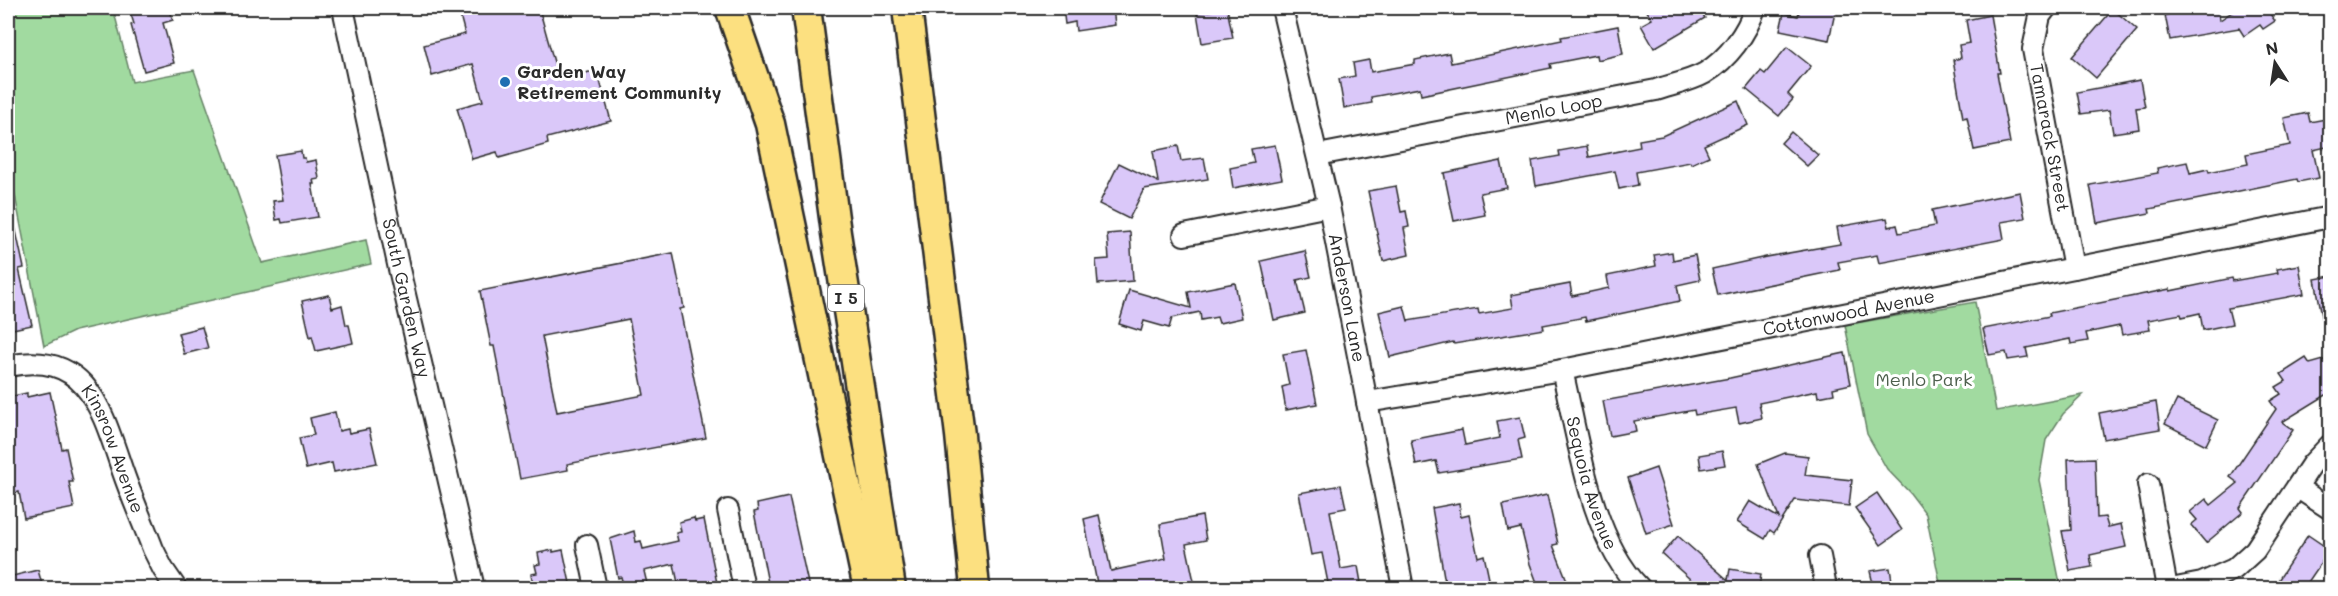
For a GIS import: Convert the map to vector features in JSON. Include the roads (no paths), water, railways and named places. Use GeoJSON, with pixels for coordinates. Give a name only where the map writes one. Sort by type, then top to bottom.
{"type":"FeatureCollection","features":[{"type":"Feature","properties":{"kind":"highway"},"geometry":{"type":"LineString","coordinates":[[730,8],[770,124],[868,588]]}},
{"type":"Feature","properties":{"kind":"highway","name":"I 5"},"geometry":{"type":"LineString","coordinates":[[806,8],[836,233],[891,588]]}},
{"type":"Feature","properties":{"kind":"highway"},"geometry":{"type":"LineString","coordinates":[[907,8],[960,435],[975,588]]}},
{"type":"Feature","properties":{"kind":"street","name":"South Garden Way"},"geometry":{"type":"LineString","coordinates":[[343,8],[399,269],[474,588]]}},
{"type":"Feature","properties":{"kind":"street","name":"Anderson Lane"},"geometry":{"type":"LineString","coordinates":[[1282,8],[1329,206],[1403,588]]}},
{"type":"Feature","properties":{"kind":"street","name":"Menlo Loop"},"geometry":{"type":"LineString","coordinates":[[1318,155],[1656,90],[1704,73],[1731,51],[1750,23],[1755,8]]}},
{"type":"Feature","properties":{"kind":"street","name":"Tamarack Street"},"geometry":{"type":"LineString","coordinates":[[2046,8],[2040,16],[2033,49],[2074,268]]}},
{"type":"Feature","properties":{"kind":"street"},"geometry":{"type":"LineString","coordinates":[[1184,235],[1329,206]]}},
{"type":"Feature","properties":{"kind":"street","name":"Cottonwood Avenue"},"geometry":{"type":"LineString","coordinates":[[1367,402],[1562,369],[2331,217]]}},
{"type":"Feature","properties":{"kind":"street","name":"Kinsrow Avenue"},"geometry":{"type":"LineString","coordinates":[[8,366],[28,361],[50,363],[78,379],[90,393],[105,418],[153,549],[176,588]]}},
{"type":"Feature","properties":{"kind":"street","name":"Sequoia Avenue"},"geometry":{"type":"LineString","coordinates":[[1562,369],[1593,501],[1608,542],[1631,579],[1640,588]]}},
{"type":"Feature","properties":{"kind":"street"},"geometry":{"type":"LineString","coordinates":[[2176,588],[2202,583],[2234,569],[2255,550],[2313,464],[2331,445]]}},
{"type":"Feature","properties":{"kind":"street"},"geometry":{"type":"LineString","coordinates":[[2148,484],[2167,588]]}},
{"type":"Feature","properties":{"kind":"street"},"geometry":{"type":"LineString","coordinates":[[2298,488],[2331,509]]}},
{"type":"Feature","properties":{"kind":"street"},"geometry":{"type":"LineString","coordinates":[[728,510],[744,588]]}},
{"type":"Feature","properties":{"kind":"street"},"geometry":{"type":"LineString","coordinates":[[587,545],[596,588]]}},
{"type":"Feature","properties":{"kind":"street"},"geometry":{"type":"LineString","coordinates":[[1820,556],[1826,588]]}},
{"type":"Feature","properties":{"kind":"place","name":"Garden Way Retirement Community"},"geometry":{"type":"Point","coordinates":[505,82]}},
{"type":"Feature","properties":{"kind":"park label","name":"Menlo Park"},"geometry":{"type":"Point","coordinates":[1924,380]}}]}
